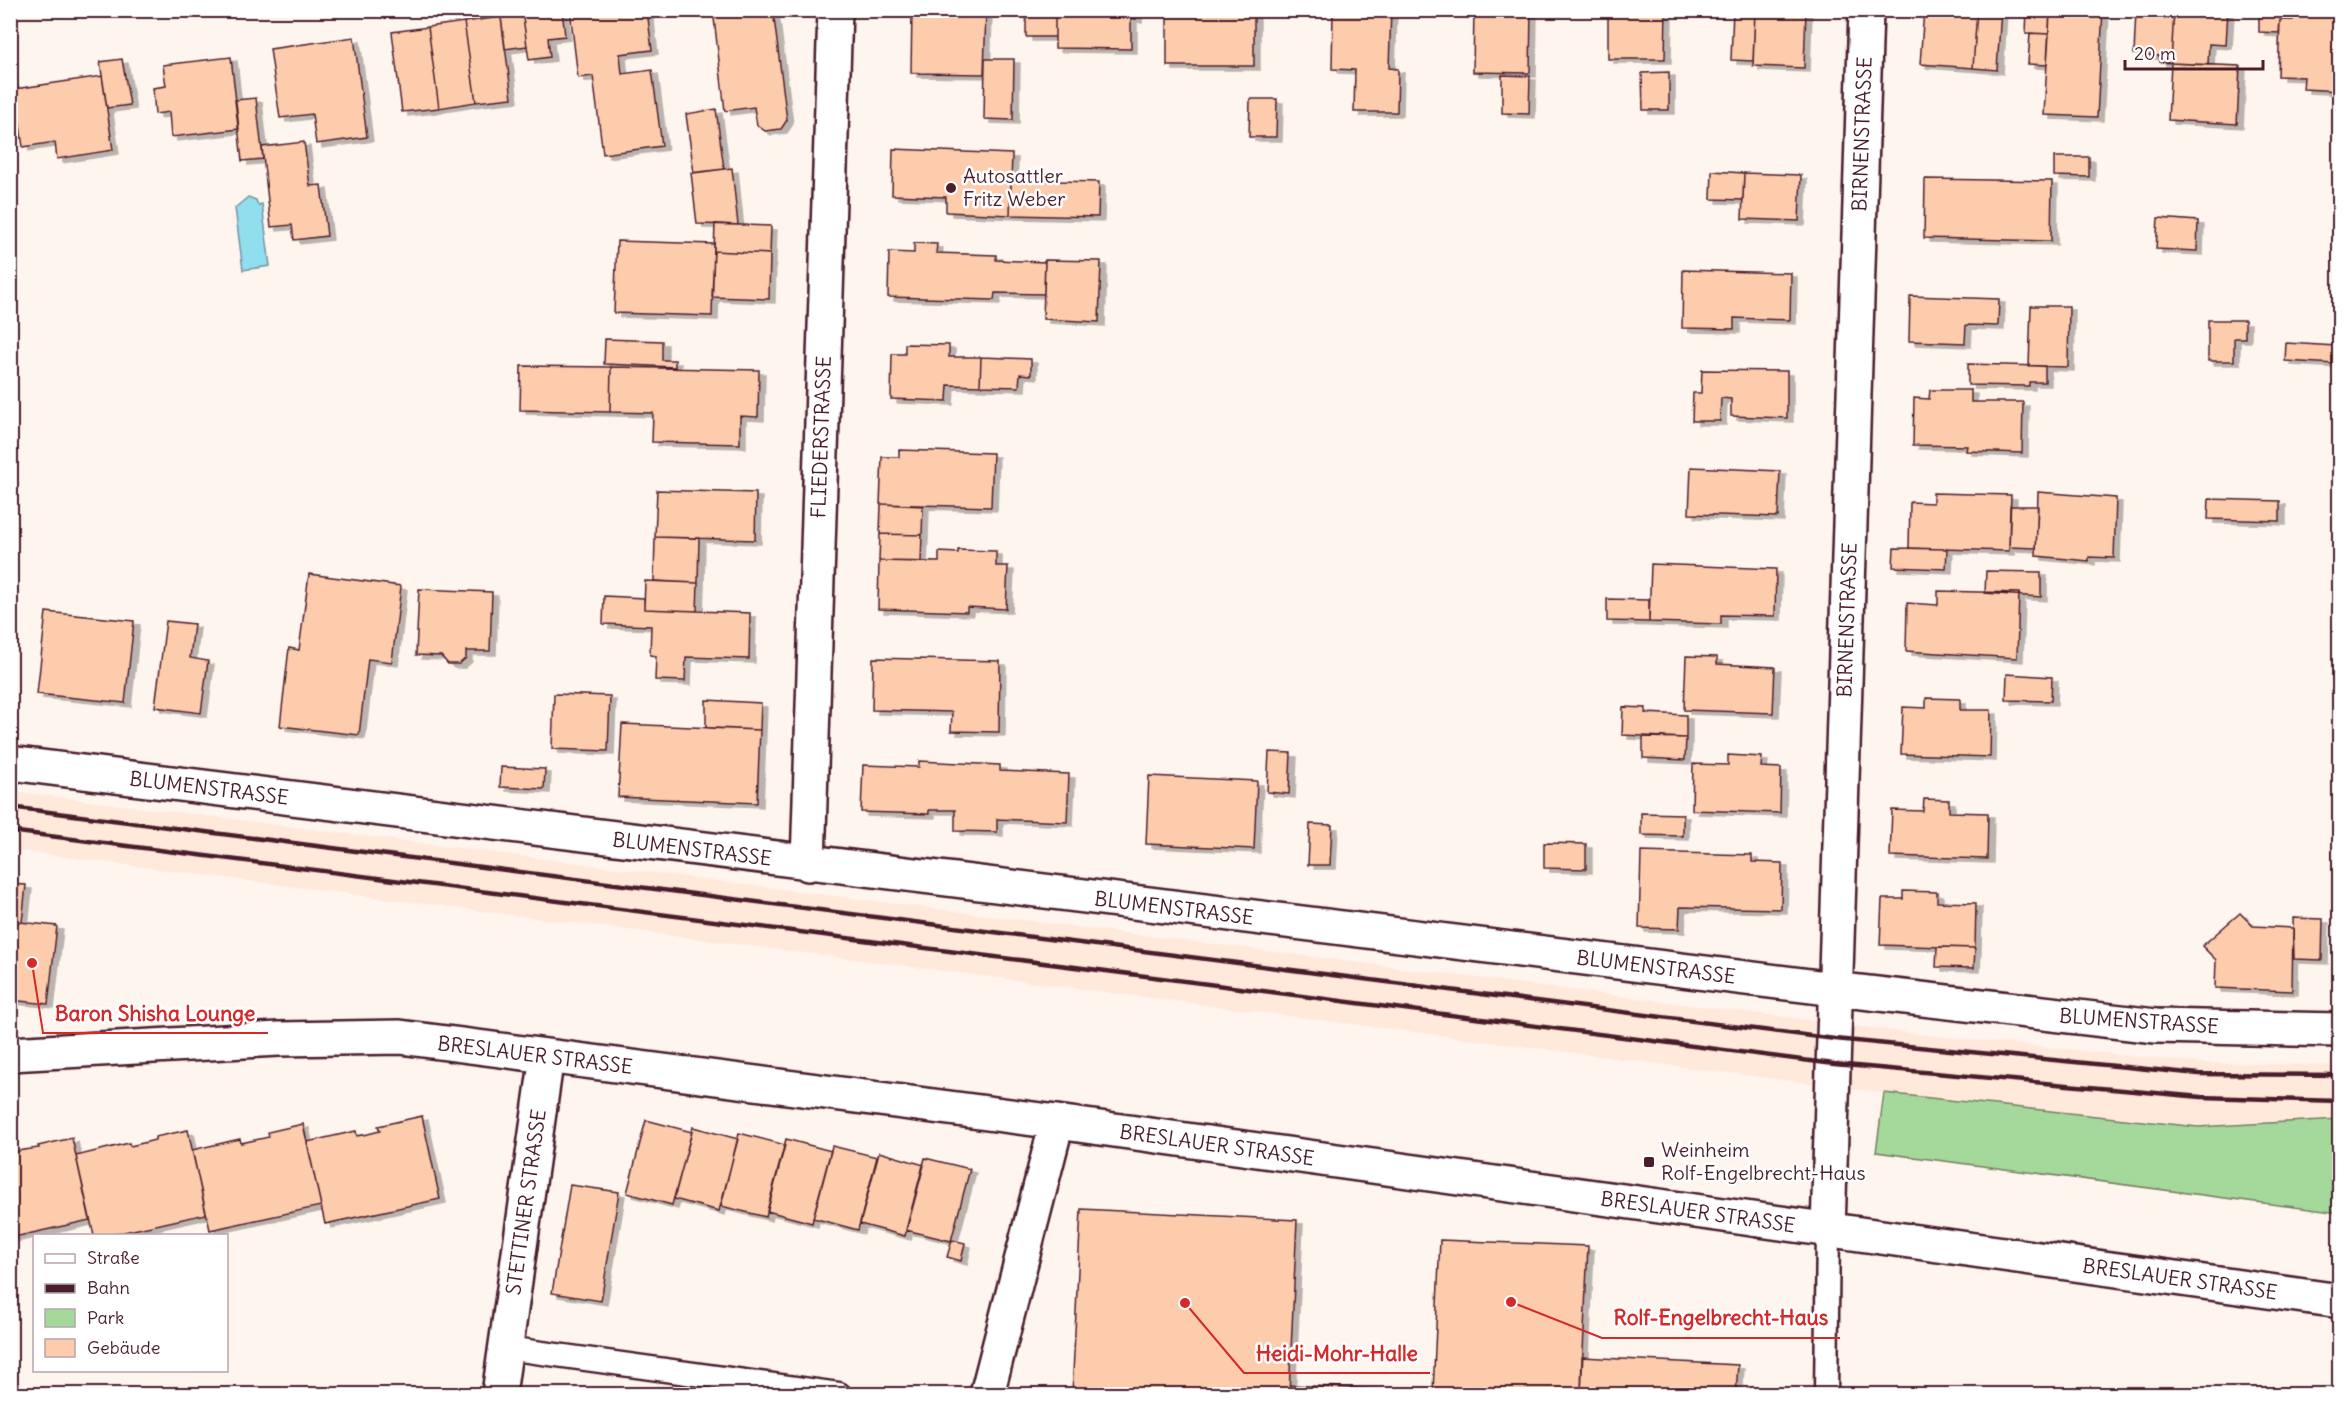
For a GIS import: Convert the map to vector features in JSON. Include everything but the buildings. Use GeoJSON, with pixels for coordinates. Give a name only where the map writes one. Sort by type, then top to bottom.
{"type":"FeatureCollection","features":[{"type":"Feature","properties":{"kind":"street","name":"FLIEDERSTRASSE"},"geometry":{"type":"LineString","coordinates":[[808,864],[835,10]]}},
{"type":"Feature","properties":{"kind":"street","name":"BIRNENSTRASSE"},"geometry":{"type":"LineString","coordinates":[[1828,1230],[1866,10]]}},
{"type":"Feature","properties":{"kind":"street","name":"BLUMENSTRASSE"},"geometry":{"type":"LineString","coordinates":[[10,763],[808,864],[2156,1026],[2340,1030]]}},
{"type":"Feature","properties":{"kind":"street","name":"BRESLAUER STRASSE"},"geometry":{"type":"LineString","coordinates":[[10,1054],[268,1039],[400,1037],[1057,1122],[2340,1301]]}},
{"type":"Feature","properties":{"kind":"street","name":"STETTINER STRASSE"},"geometry":{"type":"LineString","coordinates":[[499,1395],[547,1056]]}},
{"type":"Feature","properties":{"kind":"street"},"geometry":{"type":"LineString","coordinates":[[987,1395],[1057,1122]]}},
{"type":"Feature","properties":{"kind":"lane"},"geometry":{"type":"LineString","coordinates":[[1826,1395],[1828,1230]]}},
{"type":"Feature","properties":{"kind":"lane"},"geometry":{"type":"LineString","coordinates":[[506,1348],[839,1395]]}},
{"type":"Feature","properties":{"kind":"shaded area"},"geometry":{"type":"Polygon","coordinates":[[[11,791],[1926,1035],[2200,1063],[2339,1065],[2339,1120],[2198,1127],[1884,1093],[11,850],[11,791]]]}},
{"type":"Feature","properties":{"kind":"green space"},"geometry":{"type":"Polygon","coordinates":[[[1884,1093],[2198,1127],[2339,1119],[2339,1213],[1876,1152],[1884,1093]]]}},
{"type":"Feature","properties":{"kind":"water"},"geometry":{"type":"Polygon","coordinates":[[[248,197],[256,200],[258,205],[262,204],[270,266],[243,270],[235,208],[248,197]]]}},
{"type":"Feature","properties":{"kind":"railway"},"geometry":{"type":"LineString","coordinates":[[10,807],[1835,1039],[2199,1074],[2340,1075]]}},
{"type":"Feature","properties":{"kind":"railway"},"geometry":{"type":"LineString","coordinates":[[10,831],[1834,1064],[2201,1097],[2340,1101]]}},
{"type":"Feature","properties":{"kind":"place","name":"Autosattler Fritz Weber"},"geometry":{"type":"Point","coordinates":[951,188]}},
{"type":"Feature","properties":{"kind":"place","name":"Baron Shisha Lounge"},"geometry":{"type":"Point","coordinates":[32,963]}},
{"type":"Feature","properties":{"kind":"place","name":"Weinheim Rolf-Engelbrecht-Haus"},"geometry":{"type":"Point","coordinates":[1649,1162]}},
{"type":"Feature","properties":{"kind":"place","name":"Rolf-Engelbrecht-Haus"},"geometry":{"type":"Point","coordinates":[1511,1302]}},
{"type":"Feature","properties":{"kind":"place","name":"Heidi-Mohr-Halle"},"geometry":{"type":"Point","coordinates":[1185,1303]}}]}
